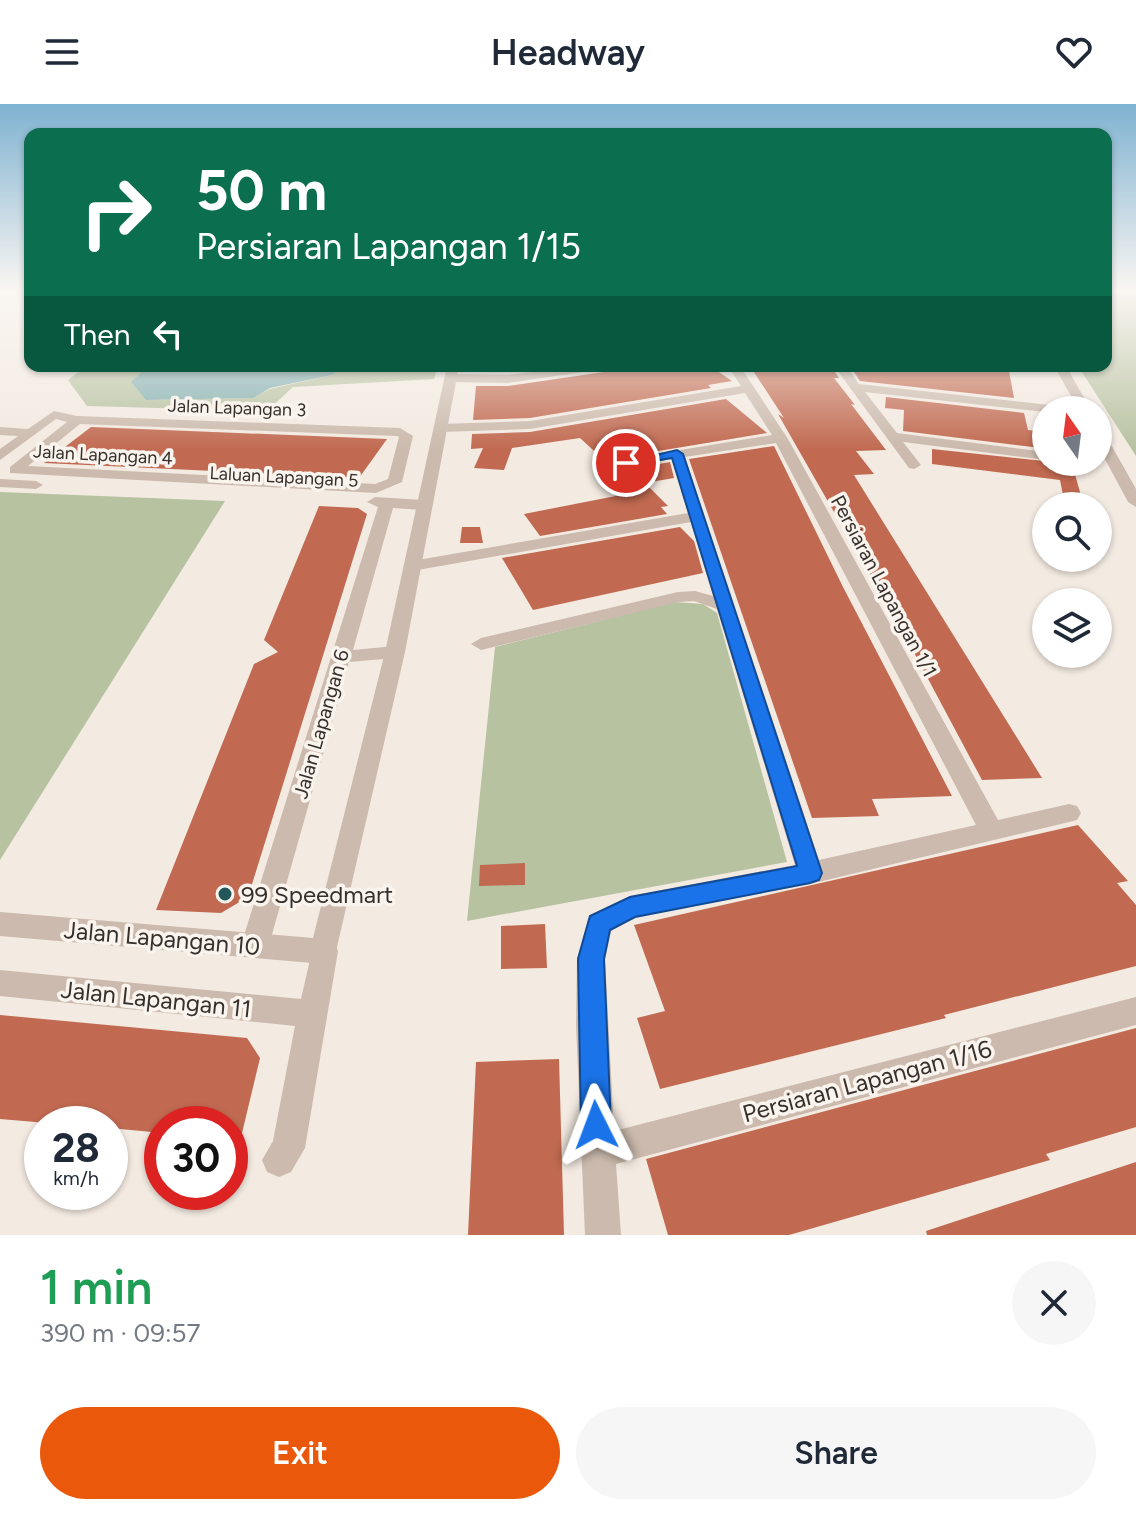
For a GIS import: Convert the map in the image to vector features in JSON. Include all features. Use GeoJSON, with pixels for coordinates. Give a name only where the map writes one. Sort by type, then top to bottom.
{"type":"FeatureCollection","features":[{"type":"Feature","properties":{"kind":"street"},"geometry":{"type":"LineString","coordinates":[[279,1160],[288,1148],[324,951],[395,652],[452,372],[508,379],[560,372]]}},
{"type":"Feature","properties":{"kind":"street","name":"Persiaran Lapangan 1/1"},"geometry":{"type":"LineString","coordinates":[[738,372],[781,439],[991,830]]}},
{"type":"Feature","properties":{"kind":"street"},"geometry":{"type":"LineString","coordinates":[[845,372],[914,465]]}},
{"type":"Feature","properties":{"kind":"street"},"geometry":{"type":"LineString","coordinates":[[1063,372],[1077,396]]}},
{"type":"Feature","properties":{"kind":"street"},"geometry":{"type":"LineString","coordinates":[[856,387],[1032,407]]}},
{"type":"Feature","properties":{"kind":"street"},"geometry":{"type":"LineString","coordinates":[[440,428],[530,425],[748,389]]}},
{"type":"Feature","properties":{"kind":"street"},"geometry":{"type":"LineString","coordinates":[[0,456],[54,415],[72,419]]}},
{"type":"Feature","properties":{"kind":"street","name":"Jalan Lapangan 3"},"geometry":{"type":"LineString","coordinates":[[72,419],[405,434],[395,482],[381,496]]}},
{"type":"Feature","properties":{"kind":"street","name":"Jalan Lapangan 4"},"geometry":{"type":"LineString","coordinates":[[72,419],[14,468],[20,471],[381,496]]}},
{"type":"Feature","properties":{"kind":"street"},"geometry":{"type":"LineString","coordinates":[[0,431],[32,433]]}},
{"type":"Feature","properties":{"kind":"street"},"geometry":{"type":"LineString","coordinates":[[892,436],[1032,454]]}},
{"type":"Feature","properties":{"kind":"street"},"geometry":{"type":"LineString","coordinates":[[601,467],[757,440],[781,439]]}},
{"type":"Feature","properties":{"kind":"street"},"geometry":{"type":"LineString","coordinates":[[677,454],[810,873]]}},
{"type":"Feature","properties":{"kind":"street"},"geometry":{"type":"LineString","coordinates":[[1112,459],[1136,502]]}},
{"type":"Feature","properties":{"kind":"street","name":"Laluan Lapangan 5"},"geometry":{"type":"LineString","coordinates":[[0,483],[381,496],[423,505]]}},
{"type":"Feature","properties":{"kind":"street","name":"Jalan Lapangan 6"},"geometry":{"type":"LineString","coordinates":[[255,945],[341,657],[381,496]]}},
{"type":"Feature","properties":{"kind":"street"},"geometry":{"type":"LineString","coordinates":[[412,566],[698,516]]}},
{"type":"Feature","properties":{"kind":"street"},"geometry":{"type":"LineString","coordinates":[[481,644],[678,597],[695,596],[725,606]]}},
{"type":"Feature","properties":{"kind":"street"},"geometry":{"type":"LineString","coordinates":[[341,657],[395,652]]}},
{"type":"Feature","properties":{"kind":"street"},"geometry":{"type":"LineString","coordinates":[[603,1235],[591,959],[599,924],[630,907],[810,873],[1069,813]]}},
{"type":"Feature","properties":{"kind":"street","name":"Jalan Lapangan 10"},"geometry":{"type":"LineString","coordinates":[[0,924],[324,951]]}},
{"type":"Feature","properties":{"kind":"street","name":"Jalan Lapangan 11"},"geometry":{"type":"LineString","coordinates":[[0,983],[313,1014]]}},
{"type":"Feature","properties":{"kind":"street","name":"Persiaran Lapangan 1/16"},"geometry":{"type":"LineString","coordinates":[[597,1152],[1136,1011]]}},
{"type":"Feature","properties":{"kind":"green space"},"geometry":{"type":"Polygon","coordinates":[[[1112,345],[1136,345],[1136,456],[1112,419],[1112,396],[1097,396],[1082,372],[1112,372],[1112,345]]]}},
{"type":"Feature","properties":{"kind":"green space"},"geometry":{"type":"Polygon","coordinates":[[[78,372],[141,372],[132,383],[146,400],[252,398],[270,389],[336,372],[436,372],[434,379],[293,387],[267,411],[87,406],[68,380],[78,372]]]}},
{"type":"Feature","properties":{"kind":"green space"},"geometry":{"type":"Polygon","coordinates":[[[0,492],[225,501],[0,860],[0,492]]]}},
{"type":"Feature","properties":{"kind":"green space"},"geometry":{"type":"Polygon","coordinates":[[[675,602],[703,604],[717,613],[787,862],[467,921],[495,647],[675,602]]]}},
{"type":"Feature","properties":{"kind":"water"},"geometry":{"type":"Polygon","coordinates":[[[337,372],[270,388],[253,398],[146,400],[131,382],[141,373],[337,372]]]}},
{"type":"Feature","properties":{"kind":"building"},"geometry":{"type":"Polygon","coordinates":[[[604,372],[719,372],[732,381],[708,385],[711,388],[530,418],[473,420],[476,386],[508,386],[604,372]]]}},
{"type":"Feature","properties":{"kind":"building"},"geometry":{"type":"Polygon","coordinates":[[[754,372],[835,372],[839,378],[834,378],[855,405],[851,404],[886,450],[856,451],[874,474],[854,475],[1042,778],[982,780],[910,645],[778,414],[784,418],[754,372]]]}},
{"type":"Feature","properties":{"kind":"building"},"geometry":{"type":"Polygon","coordinates":[[[854,372],[1009,372],[1014,398],[860,381],[854,372]]]}},
{"type":"Feature","properties":{"kind":"building"},"geometry":{"type":"Polygon","coordinates":[[[886,397],[1024,413],[1028,430],[1032,430],[1032,447],[903,431],[904,410],[885,408],[886,397]]]}},
{"type":"Feature","properties":{"kind":"building"},"geometry":{"type":"Polygon","coordinates":[[[726,399],[767,433],[604,460],[580,438],[512,448],[504,470],[474,468],[483,448],[471,449],[472,434],[530,432],[726,399]]]}},
{"type":"Feature","properties":{"kind":"building"},"geometry":{"type":"Polygon","coordinates":[[[91,427],[387,439],[359,478],[44,463],[91,427]]]}},
{"type":"Feature","properties":{"kind":"building"},"geometry":{"type":"Polygon","coordinates":[[[774,446],[843,587],[952,796],[872,799],[879,816],[812,818],[689,459],[774,446]]]}},
{"type":"Feature","properties":{"kind":"building"},"geometry":{"type":"Polygon","coordinates":[[[932,449],[1032,460],[1032,476],[1075,476],[1080,492],[1062,492],[1060,480],[932,464],[932,449]]]}},
{"type":"Feature","properties":{"kind":"building"},"geometry":{"type":"Polygon","coordinates":[[[670,462],[674,478],[645,483],[668,506],[661,507],[667,514],[540,536],[524,514],[631,493],[614,472],[670,462]]]}},
{"type":"Feature","properties":{"kind":"building"},"geometry":{"type":"Polygon","coordinates":[[[319,506],[358,508],[367,514],[248,897],[221,913],[156,910],[254,664],[278,652],[264,640],[319,506]]]}},
{"type":"Feature","properties":{"kind":"building"},"geometry":{"type":"Polygon","coordinates":[[[462,527],[480,527],[483,543],[460,543],[462,527]]]}},
{"type":"Feature","properties":{"kind":"building"},"geometry":{"type":"Polygon","coordinates":[[[680,527],[694,541],[703,573],[533,610],[502,558],[680,527]]]}},
{"type":"Feature","properties":{"kind":"building"},"geometry":{"type":"Polygon","coordinates":[[[1078,825],[1128,881],[1117,883],[1136,905],[1136,966],[944,1015],[946,1018],[660,1089],[637,1018],[665,1011],[634,925],[1078,825]]]}},
{"type":"Feature","properties":{"kind":"building"},"geometry":{"type":"Polygon","coordinates":[[[525,863],[525,885],[479,886],[480,865],[525,863]]]}},
{"type":"Feature","properties":{"kind":"building"},"geometry":{"type":"Polygon","coordinates":[[[545,924],[547,968],[501,969],[501,926],[545,924]]]}},
{"type":"Feature","properties":{"kind":"building"},"geometry":{"type":"Polygon","coordinates":[[[0,1015],[247,1038],[260,1058],[248,1108],[144,1106],[144,1131],[128,1130],[128,1106],[24,1106],[24,1121],[0,1119],[0,1015]]]}},
{"type":"Feature","properties":{"kind":"building"},"geometry":{"type":"Polygon","coordinates":[[[1136,1028],[1136,1127],[1046,1154],[1050,1160],[789,1235],[668,1235],[646,1159],[1136,1028]]]}},
{"type":"Feature","properties":{"kind":"building"},"geometry":{"type":"Polygon","coordinates":[[[559,1059],[564,1235],[468,1235],[476,1062],[559,1059]]]}},
{"type":"Feature","properties":{"kind":"building"},"geometry":{"type":"Polygon","coordinates":[[[1136,1162],[1136,1235],[927,1235],[926,1231],[1136,1162]]]}},
{"type":"Feature","properties":{"kind":"place","name":"99 Speedmart"},"geometry":{"type":"Point","coordinates":[225,894]}},
{"type":"Feature","properties":{"kind":"route"},"geometry":{"type":"LineString","coordinates":[[596,1125],[591,959],[599,924],[630,907],[810,873],[677,454],[626,463]]}}]}
